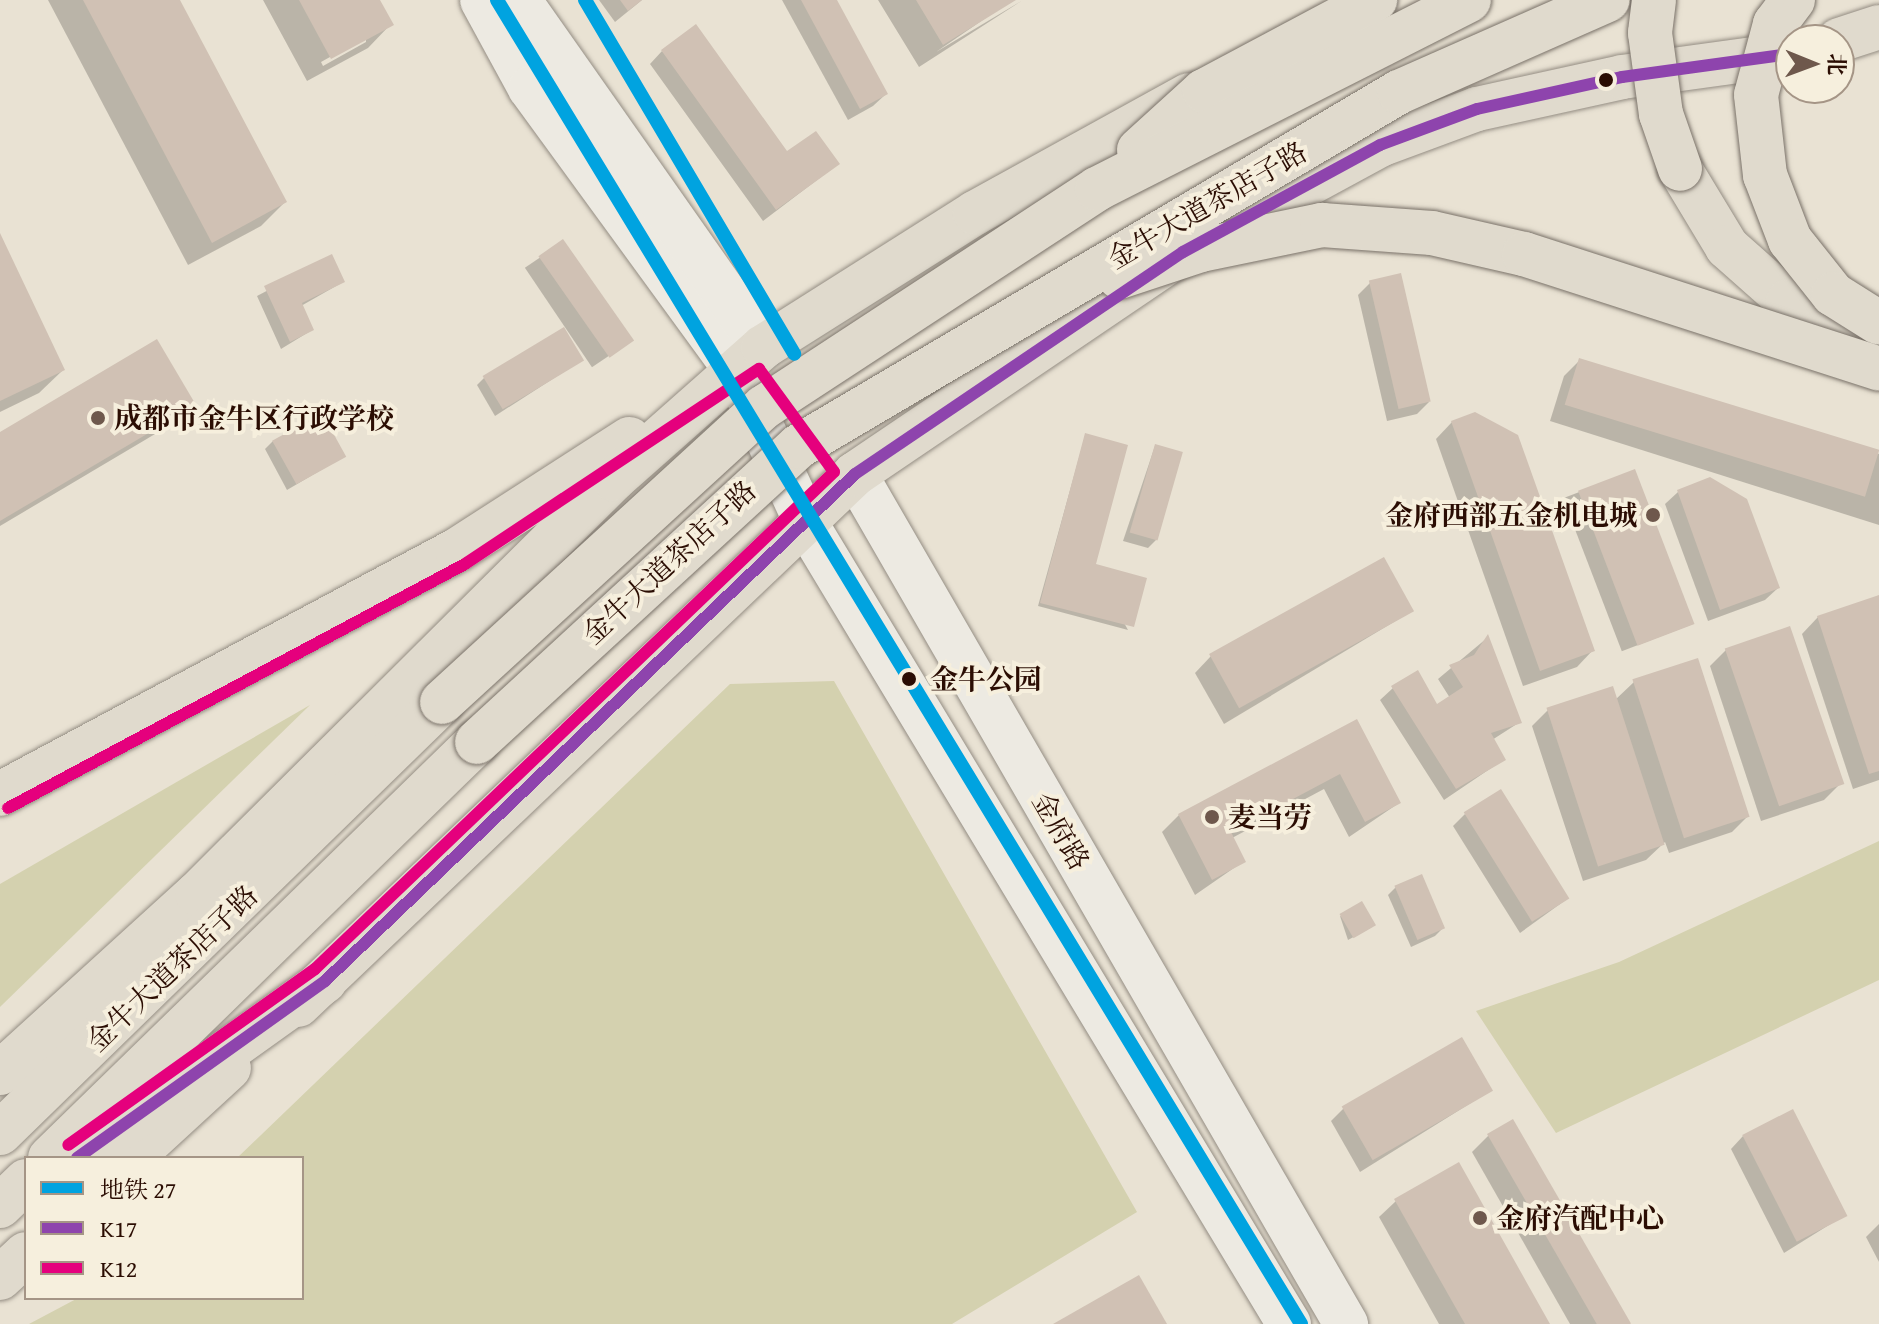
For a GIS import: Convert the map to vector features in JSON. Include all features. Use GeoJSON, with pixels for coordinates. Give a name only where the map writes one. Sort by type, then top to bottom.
{"type":"FeatureCollection","features":[{"type":"Feature","properties":{"kind":"main road"},"geometry":{"type":"LineString","coordinates":[[0,794],[457,550],[975,213],[1376,0]]}},
{"type":"Feature","properties":{"kind":"main road"},"geometry":{"type":"LineString","coordinates":[[1097,189],[1204,91],[1376,0]]}},
{"type":"Feature","properties":{"kind":"main road","name":"金牛大道茶店子路"},"geometry":{"type":"LineString","coordinates":[[0,1133],[91,1048],[442,702],[764,407],[1097,189],[1469,0]]}},
{"type":"Feature","properties":{"kind":"main road","name":"金牛大道茶店子路"},"geometry":{"type":"LineString","coordinates":[[52,1156],[477,742],[799,446],[1399,92],[1608,0]]}},
{"type":"Feature","properties":{"kind":"main road"},"geometry":{"type":"LineString","coordinates":[[1654,0],[1650,33],[1661,114],[1680,169],[1727,247],[1788,301],[1879,356]]}},
{"type":"Feature","properties":{"kind":"main road"},"geometry":{"type":"LineString","coordinates":[[1793,0],[1775,24],[1756,95],[1765,175],[1790,240],[1833,294],[1879,323]]}},
{"type":"Feature","properties":{"kind":"main road"},"geometry":{"type":"LineString","coordinates":[[1855,35],[1879,27]]}},
{"type":"Feature","properties":{"kind":"main road"},"geometry":{"type":"LineString","coordinates":[[133,1156],[325,981],[807,525],[855,474],[1183,252],[1380,145],[1477,109],[1550,93],[1775,57]]}},
{"type":"Feature","properties":{"kind":"main road"},"geometry":{"type":"LineString","coordinates":[[1037,305],[1201,250],[1322,225],[1432,233],[1524,254],[1879,369]]}},
{"type":"Feature","properties":{"kind":"main road"},"geometry":{"type":"LineString","coordinates":[[0,1073],[197,894],[614,479],[750,359]]}},
{"type":"Feature","properties":{"kind":"main road","name":"金府路"},"geometry":{"type":"LineString","coordinates":[[750,359],[855,474]]}},
{"type":"Feature","properties":{"kind":"main road"},"geometry":{"type":"LineString","coordinates":[[80,1156],[325,981]]}},
{"type":"Feature","properties":{"kind":"main road"},"geometry":{"type":"LineString","coordinates":[[0,1119],[91,1048]]}},
{"type":"Feature","properties":{"kind":"main road"},"geometry":{"type":"LineString","coordinates":[[0,1206],[24,1183]]}},
{"type":"Feature","properties":{"kind":"main road"},"geometry":{"type":"LineString","coordinates":[[0,1214],[24,1196]]}},
{"type":"Feature","properties":{"kind":"main road"},"geometry":{"type":"LineString","coordinates":[[0,1278],[24,1256]]}},
{"type":"Feature","properties":{"kind":"street"},"geometry":{"type":"LineString","coordinates":[[482,0],[530,88],[750,359]]}},
{"type":"Feature","properties":{"kind":"street"},"geometry":{"type":"LineString","coordinates":[[519,0],[750,359],[807,525],[1289,1324]]}},
{"type":"Feature","properties":{"kind":"street","name":"金府路"},"geometry":{"type":"LineString","coordinates":[[855,474],[1346,1324]]}},
{"type":"Feature","properties":{"kind":"shaded area","name":"金牛公园"},"geometry":{"type":"Polygon","coordinates":[[[834,681],[1137,1212],[952,1324],[29,1324],[74,1300],[304,1300],[304,1156],[239,1156],[730,684],[834,681]]]}},
{"type":"Feature","properties":{"kind":"shaded area"},"geometry":{"type":"Polygon","coordinates":[[[310,705],[0,1007],[0,884],[310,705]]]}},
{"type":"Feature","properties":{"kind":"shaded area"},"geometry":{"type":"Polygon","coordinates":[[[1879,841],[1879,980],[1556,1133],[1476,1011],[1619,962],[1879,841]]]}},
{"type":"Feature","properties":{"kind":"building"},"geometry":{"type":"Polygon","coordinates":[[[83,0],[180,0],[287,202],[212,243],[83,0]]]}},
{"type":"Feature","properties":{"kind":"building"},"geometry":{"type":"Polygon","coordinates":[[[299,0],[380,0],[394,25],[331,59],[299,0]]]}},
{"type":"Feature","properties":{"kind":"building"},"geometry":{"type":"Polygon","coordinates":[[[620,0],[642,0],[628,11],[620,0]]]}},
{"type":"Feature","properties":{"kind":"building"},"geometry":{"type":"Polygon","coordinates":[[[801,0],[837,0],[888,94],[860,109],[801,0]]]}},
{"type":"Feature","properties":{"kind":"building"},"geometry":{"type":"Polygon","coordinates":[[[916,0],[1016,0],[943,45],[916,0]]]}},
{"type":"Feature","properties":{"kind":"building"},"geometry":{"type":"Polygon","coordinates":[[[696,24],[787,151],[816,131],[840,164],[776,210],[661,50],[696,24]]]}},
{"type":"Feature","properties":{"kind":"building"},"geometry":{"type":"Polygon","coordinates":[[[0,233],[65,370],[0,401],[0,233]]]}},
{"type":"Feature","properties":{"kind":"building"},"geometry":{"type":"Polygon","coordinates":[[[563,239],[634,341],[610,358],[538,256],[563,239]]]}},
{"type":"Feature","properties":{"kind":"building"},"geometry":{"type":"Polygon","coordinates":[[[332,254],[345,282],[302,303],[314,330],[290,342],[264,286],[332,254]]]}},
{"type":"Feature","properties":{"kind":"building"},"geometry":{"type":"Polygon","coordinates":[[[1401,273],[1431,402],[1399,409],[1369,280],[1401,273]]]}},
{"type":"Feature","properties":{"kind":"building"},"geometry":{"type":"Polygon","coordinates":[[[564,327],[584,360],[503,409],[483,376],[564,327]]]}},
{"type":"Feature","properties":{"kind":"building","name":"成都市金牛区行政学校"},"geometry":{"type":"Polygon","coordinates":[[[157,339],[196,405],[0,521],[0,432],[157,339]]]}},
{"type":"Feature","properties":{"kind":"building"},"geometry":{"type":"Polygon","coordinates":[[[1579,358],[1879,450],[1865,497],[1565,405],[1579,358]]]}},
{"type":"Feature","properties":{"kind":"building"},"geometry":{"type":"Polygon","coordinates":[[[1475,412],[1518,435],[1595,651],[1540,671],[1451,421],[1475,412]]]}},
{"type":"Feature","properties":{"kind":"building"},"geometry":{"type":"Polygon","coordinates":[[[322,413],[346,457],[296,484],[272,441],[322,413]]]}},
{"type":"Feature","properties":{"kind":"building"},"geometry":{"type":"Polygon","coordinates":[[[1085,433],[1128,445],[1096,564],[1147,578],[1134,627],[1040,603],[1085,433]]]}},
{"type":"Feature","properties":{"kind":"building"},"geometry":{"type":"Polygon","coordinates":[[[1155,444],[1183,452],[1158,540],[1130,532],[1155,444]]]}},
{"type":"Feature","properties":{"kind":"building"},"geometry":{"type":"Polygon","coordinates":[[[1635,469],[1694,624],[1638,646],[1578,491],[1635,469]]]}},
{"type":"Feature","properties":{"kind":"building"},"geometry":{"type":"Polygon","coordinates":[[[1710,477],[1747,499],[1780,588],[1720,610],[1677,490],[1710,477]]]}},
{"type":"Feature","properties":{"kind":"building"},"geometry":{"type":"Polygon","coordinates":[[[1384,557],[1414,611],[1239,708],[1209,654],[1384,557]]]}},
{"type":"Feature","properties":{"kind":"building"},"geometry":{"type":"Polygon","coordinates":[[[1879,595],[1879,771],[1869,774],[1817,616],[1879,595]]]}},
{"type":"Feature","properties":{"kind":"building"},"geometry":{"type":"Polygon","coordinates":[[[1790,626],[1844,784],[1779,806],[1725,648],[1790,626]]]}},
{"type":"Feature","properties":{"kind":"building"},"geometry":{"type":"Polygon","coordinates":[[[1488,634],[1522,723],[1491,733],[1506,760],[1456,789],[1391,686],[1418,670],[1437,704],[1463,687],[1449,665],[1474,655],[1488,634]]]}},
{"type":"Feature","properties":{"kind":"building"},"geometry":{"type":"Polygon","coordinates":[[[1698,658],[1750,817],[1684,838],[1632,679],[1698,658]]]}},
{"type":"Feature","properties":{"kind":"building"},"geometry":{"type":"Polygon","coordinates":[[[1613,686],[1665,845],[1598,866],[1546,708],[1613,686]]]}},
{"type":"Feature","properties":{"kind":"building"},"geometry":{"type":"Polygon","coordinates":[[[1357,719],[1401,803],[1365,822],[1340,774],[1231,832],[1246,862],[1212,880],[1178,814],[1357,719]]]}},
{"type":"Feature","properties":{"kind":"building"},"geometry":{"type":"Polygon","coordinates":[[[1501,789],[1569,898],[1532,922],[1464,812],[1501,789]]]}},
{"type":"Feature","properties":{"kind":"building"},"geometry":{"type":"Polygon","coordinates":[[[1422,874],[1445,928],[1417,940],[1394,886],[1422,874]]]}},
{"type":"Feature","properties":{"kind":"building"},"geometry":{"type":"Polygon","coordinates":[[[1362,901],[1376,925],[1353,938],[1339,914],[1362,901]]]}},
{"type":"Feature","properties":{"kind":"building"},"geometry":{"type":"Polygon","coordinates":[[[1462,1037],[1493,1091],[1373,1160],[1342,1106],[1462,1037]]]}},
{"type":"Feature","properties":{"kind":"building"},"geometry":{"type":"Polygon","coordinates":[[[1793,1109],[1847,1216],[1797,1242],[1742,1135],[1793,1109]]]}},
{"type":"Feature","properties":{"kind":"building"},"geometry":{"type":"Polygon","coordinates":[[[1513,1119],[1631,1323],[1597,1324],[1487,1134],[1513,1119]]]}},
{"type":"Feature","properties":{"kind":"building"},"geometry":{"type":"Polygon","coordinates":[[[1459,1162],[1550,1324],[1465,1324],[1394,1199],[1459,1162]]]}},
{"type":"Feature","properties":{"kind":"building"},"geometry":{"type":"Polygon","coordinates":[[[1139,1275],[1167,1324],[1053,1324],[1139,1275]]]}},
{"type":"Feature","properties":{"kind":"metro line","name":"27"},"geometry":{"type":"LineString","coordinates":[[497,0],[1301,1324]]}},
{"type":"Feature","properties":{"kind":"metro line","name":"27"},"geometry":{"type":"LineString","coordinates":[[585,0],[794,354]]}},
{"type":"Feature","properties":{"kind":"transit line","name":"K17"},"geometry":{"type":"LineString","coordinates":[[80,1156],[325,981],[855,474],[1183,252],[1380,145],[1477,109],[1622,77],[1775,56]]}},
{"type":"Feature","properties":{"kind":"transit line","name":"K12"},"geometry":{"type":"LineString","coordinates":[[8,808],[465,564],[759,369],[834,472],[315,969],[68,1145]]}},
{"type":"Feature","properties":{"kind":"place","name":"成都市金牛区行政学校"},"geometry":{"type":"Point","coordinates":[98,418]}},
{"type":"Feature","properties":{"kind":"place","name":"金府西部五金机电城"},"geometry":{"type":"Point","coordinates":[1653,515]}},
{"type":"Feature","properties":{"kind":"place","name":"金牛公园"},"geometry":{"type":"Point","coordinates":[909,679]}},
{"type":"Feature","properties":{"kind":"place","name":"麦当劳"},"geometry":{"type":"Point","coordinates":[1212,817]}},
{"type":"Feature","properties":{"kind":"place","name":"金府汽配中心"},"geometry":{"type":"Point","coordinates":[1480,1218]}}]}
